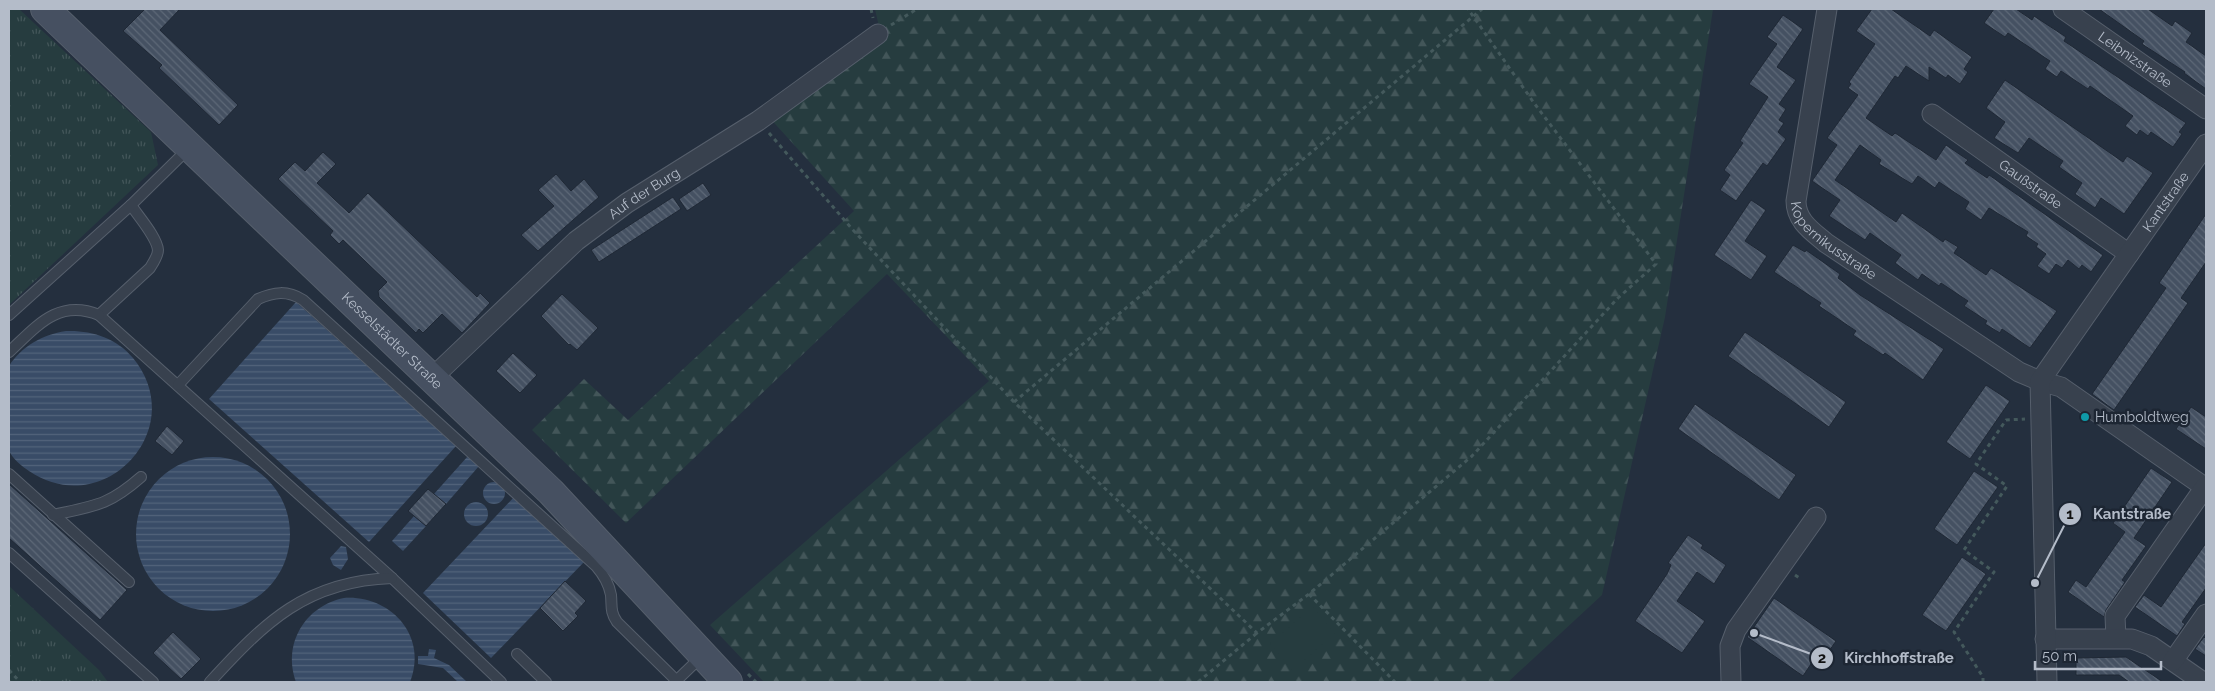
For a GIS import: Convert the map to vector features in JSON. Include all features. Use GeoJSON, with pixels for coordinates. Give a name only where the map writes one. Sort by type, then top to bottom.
{"type":"FeatureCollection","features":[{"type":"Feature","properties":{"kind":"main road","name":"Kesselstädter Straße"},"geometry":{"type":"LineString","coordinates":[[48,10],[551,492],[728,682]]}},
{"type":"Feature","properties":{"kind":"street","name":"Kopernikusstraße"},"geometry":{"type":"LineString","coordinates":[[1827,9],[1796,201],[1796,210],[1801,219],[1826,243],[2019,372],[2040,381]]}},
{"type":"Feature","properties":{"kind":"street","name":"Leibnizstraße"},"geometry":{"type":"LineString","coordinates":[[2063,9],[2206,109]]}},
{"type":"Feature","properties":{"kind":"street","name":"Auf der Burg"},"geometry":{"type":"LineString","coordinates":[[432,378],[576,241],[627,203],[758,120],[878,34]]}},
{"type":"Feature","properties":{"kind":"street","name":"Gaußstraße"},"geometry":{"type":"LineString","coordinates":[[1932,114],[2129,254]]}},
{"type":"Feature","properties":{"kind":"street","name":"Kantstraße"},"geometry":{"type":"LineString","coordinates":[[2040,381],[2129,254],[2203,155]]}},
{"type":"Feature","properties":{"kind":"street"},"geometry":{"type":"LineString","coordinates":[[2047,682],[2040,381],[2061,386],[2206,488],[2115,616],[2116,638]]}},
{"type":"Feature","properties":{"kind":"street"},"geometry":{"type":"LineString","coordinates":[[1731,682],[1730,646],[1736,630],[1816,517]]}},
{"type":"Feature","properties":{"kind":"street"},"geometry":{"type":"LineString","coordinates":[[2173,662],[2206,614]]}},
{"type":"Feature","properties":{"kind":"street"},"geometry":{"type":"LineString","coordinates":[[2045,639],[2116,638],[2140,641],[2203,682]]}},
{"type":"Feature","properties":{"kind":"lane"},"geometry":{"type":"LineString","coordinates":[[9,315],[130,206],[190,148]]}},
{"type":"Feature","properties":{"kind":"lane"},"geometry":{"type":"LineString","coordinates":[[100,315],[150,268],[158,250],[153,238],[130,206]]}},
{"type":"Feature","properties":{"kind":"lane"},"geometry":{"type":"LineString","coordinates":[[178,386],[258,299],[272,293],[293,294],[303,300],[596,566],[603,574],[611,594],[612,614],[617,622],[676,681],[703,655]]}},
{"type":"Feature","properties":{"kind":"lane"},"geometry":{"type":"LineString","coordinates":[[9,352],[40,323],[52,315],[63,311],[86,311],[100,315],[392,578],[501,682]]}},
{"type":"Feature","properties":{"kind":"lane"},"geometry":{"type":"LineString","coordinates":[[9,474],[129,582]]}},
{"type":"Feature","properties":{"kind":"lane"},"geometry":{"type":"LineString","coordinates":[[53,514],[106,502],[121,495],[141,477]]}},
{"type":"Feature","properties":{"kind":"lane"},"geometry":{"type":"LineString","coordinates":[[9,553],[152,682]]}},
{"type":"Feature","properties":{"kind":"lane"},"geometry":{"type":"LineString","coordinates":[[210,682],[264,628],[300,601],[320,591],[341,585],[366,579],[392,578]]}},
{"type":"Feature","properties":{"kind":"lane"},"geometry":{"type":"LineString","coordinates":[[517,654],[546,682]]}},
{"type":"Feature","properties":{"kind":"path"},"geometry":{"type":"LineString","coordinates":[[878,34],[917,9]]}},
{"type":"Feature","properties":{"kind":"path"},"geometry":{"type":"LineString","coordinates":[[1198,682],[1309,594],[1472,456],[1618,298],[1656,264],[1534,103],[1468,9]]}},
{"type":"Feature","properties":{"kind":"path"},"geometry":{"type":"LineString","coordinates":[[1014,402],[1482,9]]}},
{"type":"Feature","properties":{"kind":"path"},"geometry":{"type":"LineString","coordinates":[[758,120],[853,230],[1014,402],[1257,634]]}},
{"type":"Feature","properties":{"kind":"path"},"geometry":{"type":"LineString","coordinates":[[1983,682],[1983,677],[1954,632],[1994,572],[1964,550],[2007,486],[1976,464],[2006,420],[2040,418]]}},
{"type":"Feature","properties":{"kind":"path"},"geometry":{"type":"LineString","coordinates":[[1309,594],[1395,682]]}},
{"type":"Feature","properties":{"kind":"path"},"geometry":{"type":"LineString","coordinates":[[9,670],[20,682]]}},
{"type":"Feature","properties":{"kind":"green space"},"geometry":{"type":"Polygon","coordinates":[[[9,9],[19,9],[151,132],[158,165],[9,305],[9,9]]]}},
{"type":"Feature","properties":{"kind":"green space"},"geometry":{"type":"Polygon","coordinates":[[[875,9],[1713,9],[1665,317],[1602,595],[1508,682],[764,682],[710,625],[989,381],[887,274],[626,523],[532,430],[584,379],[628,420],[854,211],[767,115],[880,31],[875,9]]]}},
{"type":"Feature","properties":{"kind":"green space"},"geometry":{"type":"Polygon","coordinates":[[[9,586],[99,670],[108,682],[9,682],[9,586]]]}},
{"type":"Feature","properties":{"kind":"green space"},"geometry":{"type":"Polygon","coordinates":[[[1313,607],[1335,634],[1292,670],[1270,643],[1313,607]]]}},
{"type":"Feature","properties":{"kind":"water"},"geometry":{"type":"Polygon","coordinates":[[[296,302],[456,446],[369,542],[209,399],[296,302]]]}},
{"type":"Feature","properties":{"kind":"water"},"geometry":{"type":"Polygon","coordinates":[[[66,331],[94,334],[111,340],[127,351],[148,385],[152,412],[145,438],[131,460],[110,476],[85,485],[57,484],[29,471],[15,459],[8,447],[9,366],[33,342],[49,335],[66,331]]]}},
{"type":"Feature","properties":{"kind":"water"},"geometry":{"type":"Polygon","coordinates":[[[468,456],[479,466],[446,504],[434,494],[468,456]]]}},
{"type":"Feature","properties":{"kind":"water"},"geometry":{"type":"Polygon","coordinates":[[[213,457],[228,458],[242,463],[256,470],[267,480],[277,491],[284,505],[289,519],[289,549],[284,563],[277,577],[267,588],[256,598],[242,605],[228,610],[213,611],[198,610],[184,605],[170,598],[159,588],[149,577],[142,563],[137,549],[136,534],[137,519],[142,505],[149,491],[159,480],[170,470],[184,463],[198,458],[213,457]]]}},
{"type":"Feature","properties":{"kind":"water"},"geometry":{"type":"Polygon","coordinates":[[[490,482],[498,482],[505,489],[505,497],[498,504],[490,504],[483,497],[483,489],[490,482]]]}},
{"type":"Feature","properties":{"kind":"water"},"geometry":{"type":"Polygon","coordinates":[[[515,496],[584,562],[491,658],[423,593],[515,496]]]}},
{"type":"Feature","properties":{"kind":"water"},"geometry":{"type":"Polygon","coordinates":[[[476,502],[484,506],[488,514],[484,522],[476,526],[468,522],[464,514],[468,506],[476,502]]]}},
{"type":"Feature","properties":{"kind":"water"},"geometry":{"type":"Polygon","coordinates":[[[414,516],[426,526],[403,551],[392,541],[414,516]]]}},
{"type":"Feature","properties":{"kind":"water"},"geometry":{"type":"Polygon","coordinates":[[[341,546],[346,547],[348,559],[341,570],[333,565],[330,558],[341,546]]]}},
{"type":"Feature","properties":{"kind":"water"},"geometry":{"type":"Polygon","coordinates":[[[344,598],[361,599],[377,603],[390,611],[401,622],[409,634],[414,649],[414,665],[410,682],[296,682],[292,668],[292,654],[300,629],[318,609],[330,602],[344,598]]]}},
{"type":"Feature","properties":{"kind":"water"},"geometry":{"type":"Polygon","coordinates":[[[429,649],[436,650],[434,658],[449,665],[467,682],[458,682],[443,668],[418,664],[418,656],[428,656],[429,649]]]}},
{"type":"Feature","properties":{"kind":"building"},"geometry":{"type":"Polygon","coordinates":[[[145,9],[180,9],[160,30],[238,105],[219,125],[159,68],[162,65],[123,31],[145,9]]]}},
{"type":"Feature","properties":{"kind":"building"},"geometry":{"type":"Polygon","coordinates":[[[1872,9],[1891,9],[1930,36],[1934,30],[1972,57],[1964,69],[1968,72],[1960,84],[1948,75],[1946,78],[1929,67],[1929,81],[1906,66],[1898,78],[1895,76],[1866,118],[1892,136],[1895,133],[1936,160],[1946,145],[1968,160],[1965,163],[1987,178],[1989,175],[2103,255],[2091,272],[2082,265],[2079,269],[2068,260],[2062,268],[2056,264],[2049,274],[2037,266],[2046,254],[2036,247],[2038,244],[2026,236],[2028,232],[1989,208],[1981,220],[1965,209],[1969,202],[1939,182],[1935,188],[1918,176],[1912,184],[1879,164],[1881,160],[1860,145],[1835,180],[1896,222],[1902,213],[1943,242],[1945,239],[1958,247],[1954,253],[1986,275],[1991,268],[2057,311],[2030,348],[2002,329],[2000,333],[1985,324],[1987,321],[1964,306],[1968,301],[1941,283],[1939,286],[1922,274],[1918,280],[1895,263],[1901,255],[1870,233],[1865,240],[1829,216],[1840,200],[1812,181],[1837,145],[1827,138],[1858,95],[1848,88],[1851,84],[1849,82],[1875,44],[1856,31],[1872,9]]]}},
{"type":"Feature","properties":{"kind":"building"},"geometry":{"type":"Polygon","coordinates":[[[1994,9],[2016,9],[2032,20],[2034,16],[2066,37],[2064,41],[2186,123],[2179,132],[2182,134],[2173,147],[2151,132],[2148,136],[2140,130],[2137,135],[2125,126],[2133,116],[2090,86],[2088,89],[2061,71],[2057,77],[2045,69],[2050,61],[2008,33],[2005,37],[1984,23],[1994,9]]]}},
{"type":"Feature","properties":{"kind":"building"},"geometry":{"type":"Polygon","coordinates":[[[2099,9],[2148,9],[2172,26],[2175,21],[2192,33],[2186,42],[2206,56],[2206,89],[2185,72],[2142,44],[2144,41],[2099,9]]]}},
{"type":"Feature","properties":{"kind":"building"},"geometry":{"type":"Polygon","coordinates":[[[1783,15],[1803,29],[1777,67],[1796,80],[1779,104],[1786,109],[1779,120],[1784,123],[1778,132],[1786,139],[1767,166],[1763,163],[1736,201],[1720,190],[1730,175],[1724,170],[1743,143],[1740,141],[1768,97],[1749,84],[1777,44],[1767,37],[1783,15]]]}},
{"type":"Feature","properties":{"kind":"building"},"geometry":{"type":"Polygon","coordinates":[[[2005,80],[2123,162],[2127,156],[2153,173],[2124,214],[2101,198],[2095,208],[2075,194],[2082,183],[2059,167],[2063,161],[2029,138],[2018,153],[1994,138],[2005,122],[1986,108],[2005,80]]]}},
{"type":"Feature","properties":{"kind":"building"},"geometry":{"type":"Polygon","coordinates":[[[323,152],[336,164],[317,183],[349,213],[368,193],[477,297],[480,293],[490,303],[462,333],[442,314],[423,333],[419,329],[416,333],[379,297],[378,291],[387,282],[343,240],[339,244],[330,235],[333,231],[278,179],[295,162],[305,171],[323,152]]]}},
{"type":"Feature","properties":{"kind":"building"},"geometry":{"type":"Polygon","coordinates":[[[556,174],[571,191],[584,179],[599,197],[538,251],[521,235],[554,206],[538,190],[556,174]]]}},
{"type":"Feature","properties":{"kind":"building"},"geometry":{"type":"Polygon","coordinates":[[[703,183],[711,195],[687,211],[679,199],[703,183]]]}},
{"type":"Feature","properties":{"kind":"building"},"geometry":{"type":"Polygon","coordinates":[[[673,197],[681,209],[599,262],[591,250],[673,197]]]}},
{"type":"Feature","properties":{"kind":"building"},"geometry":{"type":"Polygon","coordinates":[[[1751,200],[1766,210],[1745,241],[1767,256],[1751,280],[1714,255],[1751,200]]]}},
{"type":"Feature","properties":{"kind":"building"},"geometry":{"type":"Polygon","coordinates":[[[2206,214],[2206,262],[2181,298],[2188,303],[2114,410],[2092,394],[2166,288],[2159,283],[2206,214]]]}},
{"type":"Feature","properties":{"kind":"building"},"geometry":{"type":"Polygon","coordinates":[[[1793,245],[1805,252],[1806,250],[1840,274],[1838,278],[1860,295],[1944,349],[1923,380],[1885,353],[1883,355],[1853,335],[1856,331],[1819,306],[1821,303],[1774,272],[1793,245]]]}},
{"type":"Feature","properties":{"kind":"building"},"geometry":{"type":"Polygon","coordinates":[[[562,294],[598,328],[577,350],[569,345],[541,316],[562,294]]]}},
{"type":"Feature","properties":{"kind":"building"},"geometry":{"type":"Polygon","coordinates":[[[1745,332],[1846,402],[1829,427],[1728,356],[1745,332]]]}},
{"type":"Feature","properties":{"kind":"building"},"geometry":{"type":"Polygon","coordinates":[[[513,353],[537,375],[520,393],[496,371],[513,353]]]}},
{"type":"Feature","properties":{"kind":"building"},"geometry":{"type":"Polygon","coordinates":[[[1986,385],[2010,401],[1970,459],[1946,442],[1986,385]]]}},
{"type":"Feature","properties":{"kind":"building"},"geometry":{"type":"Polygon","coordinates":[[[1695,404],[1796,475],[1779,500],[1678,429],[1695,404]]]}},
{"type":"Feature","properties":{"kind":"building"},"geometry":{"type":"Polygon","coordinates":[[[2191,407],[2206,417],[2206,449],[2176,429],[2191,407]]]}},
{"type":"Feature","properties":{"kind":"building"},"geometry":{"type":"Polygon","coordinates":[[[167,426],[184,441],[172,455],[155,441],[167,426]]]}},
{"type":"Feature","properties":{"kind":"building"},"geometry":{"type":"Polygon","coordinates":[[[2151,468],[2172,482],[2134,538],[2146,546],[2122,580],[2125,582],[2106,610],[2104,617],[2068,592],[2076,580],[2086,587],[2125,532],[2113,523],[2151,468]]]}},
{"type":"Feature","properties":{"kind":"building"},"geometry":{"type":"Polygon","coordinates":[[[1974,471],[1998,487],[1957,545],[1934,529],[1974,471]]]}},
{"type":"Feature","properties":{"kind":"building"},"geometry":{"type":"Polygon","coordinates":[[[9,484],[127,590],[100,620],[9,538],[9,484]]]}},
{"type":"Feature","properties":{"kind":"building"},"geometry":{"type":"Polygon","coordinates":[[[428,489],[446,504],[426,526],[408,511],[428,489]]]}},
{"type":"Feature","properties":{"kind":"building"},"geometry":{"type":"Polygon","coordinates":[[[1688,535],[1703,545],[1701,548],[1726,565],[1714,584],[1697,572],[1677,601],[1705,621],[1682,653],[1635,621],[1667,574],[1671,565],[1668,563],[1688,535]]]}},
{"type":"Feature","properties":{"kind":"building"},"geometry":{"type":"Polygon","coordinates":[[[2206,543],[2206,588],[2182,622],[2185,624],[2177,636],[2135,607],[2144,595],[2161,607],[2206,543]]]}},
{"type":"Feature","properties":{"kind":"building"},"geometry":{"type":"Polygon","coordinates":[[[1962,557],[1986,574],[1946,631],[1922,615],[1962,557]]]}},
{"type":"Feature","properties":{"kind":"building"},"geometry":{"type":"Polygon","coordinates":[[[565,581],[586,601],[575,613],[578,616],[563,631],[540,608],[565,581]]]}},
{"type":"Feature","properties":{"kind":"building"},"geometry":{"type":"Polygon","coordinates":[[[1774,598],[1836,641],[1827,654],[1821,649],[1803,676],[1747,637],[1774,598]]]}},
{"type":"Feature","properties":{"kind":"building"},"geometry":{"type":"Polygon","coordinates":[[[173,632],[201,659],[181,679],[153,653],[173,632]]]}},
{"type":"Feature","properties":{"kind":"building"},"geometry":{"type":"Polygon","coordinates":[[[2204,637],[2206,639],[2206,656],[2195,649],[2204,637]]]}},
{"type":"Feature","properties":{"kind":"building"},"geometry":{"type":"Polygon","coordinates":[[[2126,657],[2163,682],[2129,682],[2119,675],[2076,675],[2076,658],[2126,657]]]}},
{"type":"Feature","properties":{"kind":"place","name":"Humboldtweg"},"geometry":{"type":"Point","coordinates":[2085,417]}},
{"type":"Feature","properties":{"kind":"place","name":"Kantstraße"},"geometry":{"type":"Point","coordinates":[2035,583]}},
{"type":"Feature","properties":{"kind":"place","name":"Kirchhoffstraße"},"geometry":{"type":"Point","coordinates":[1754,633]}}]}
